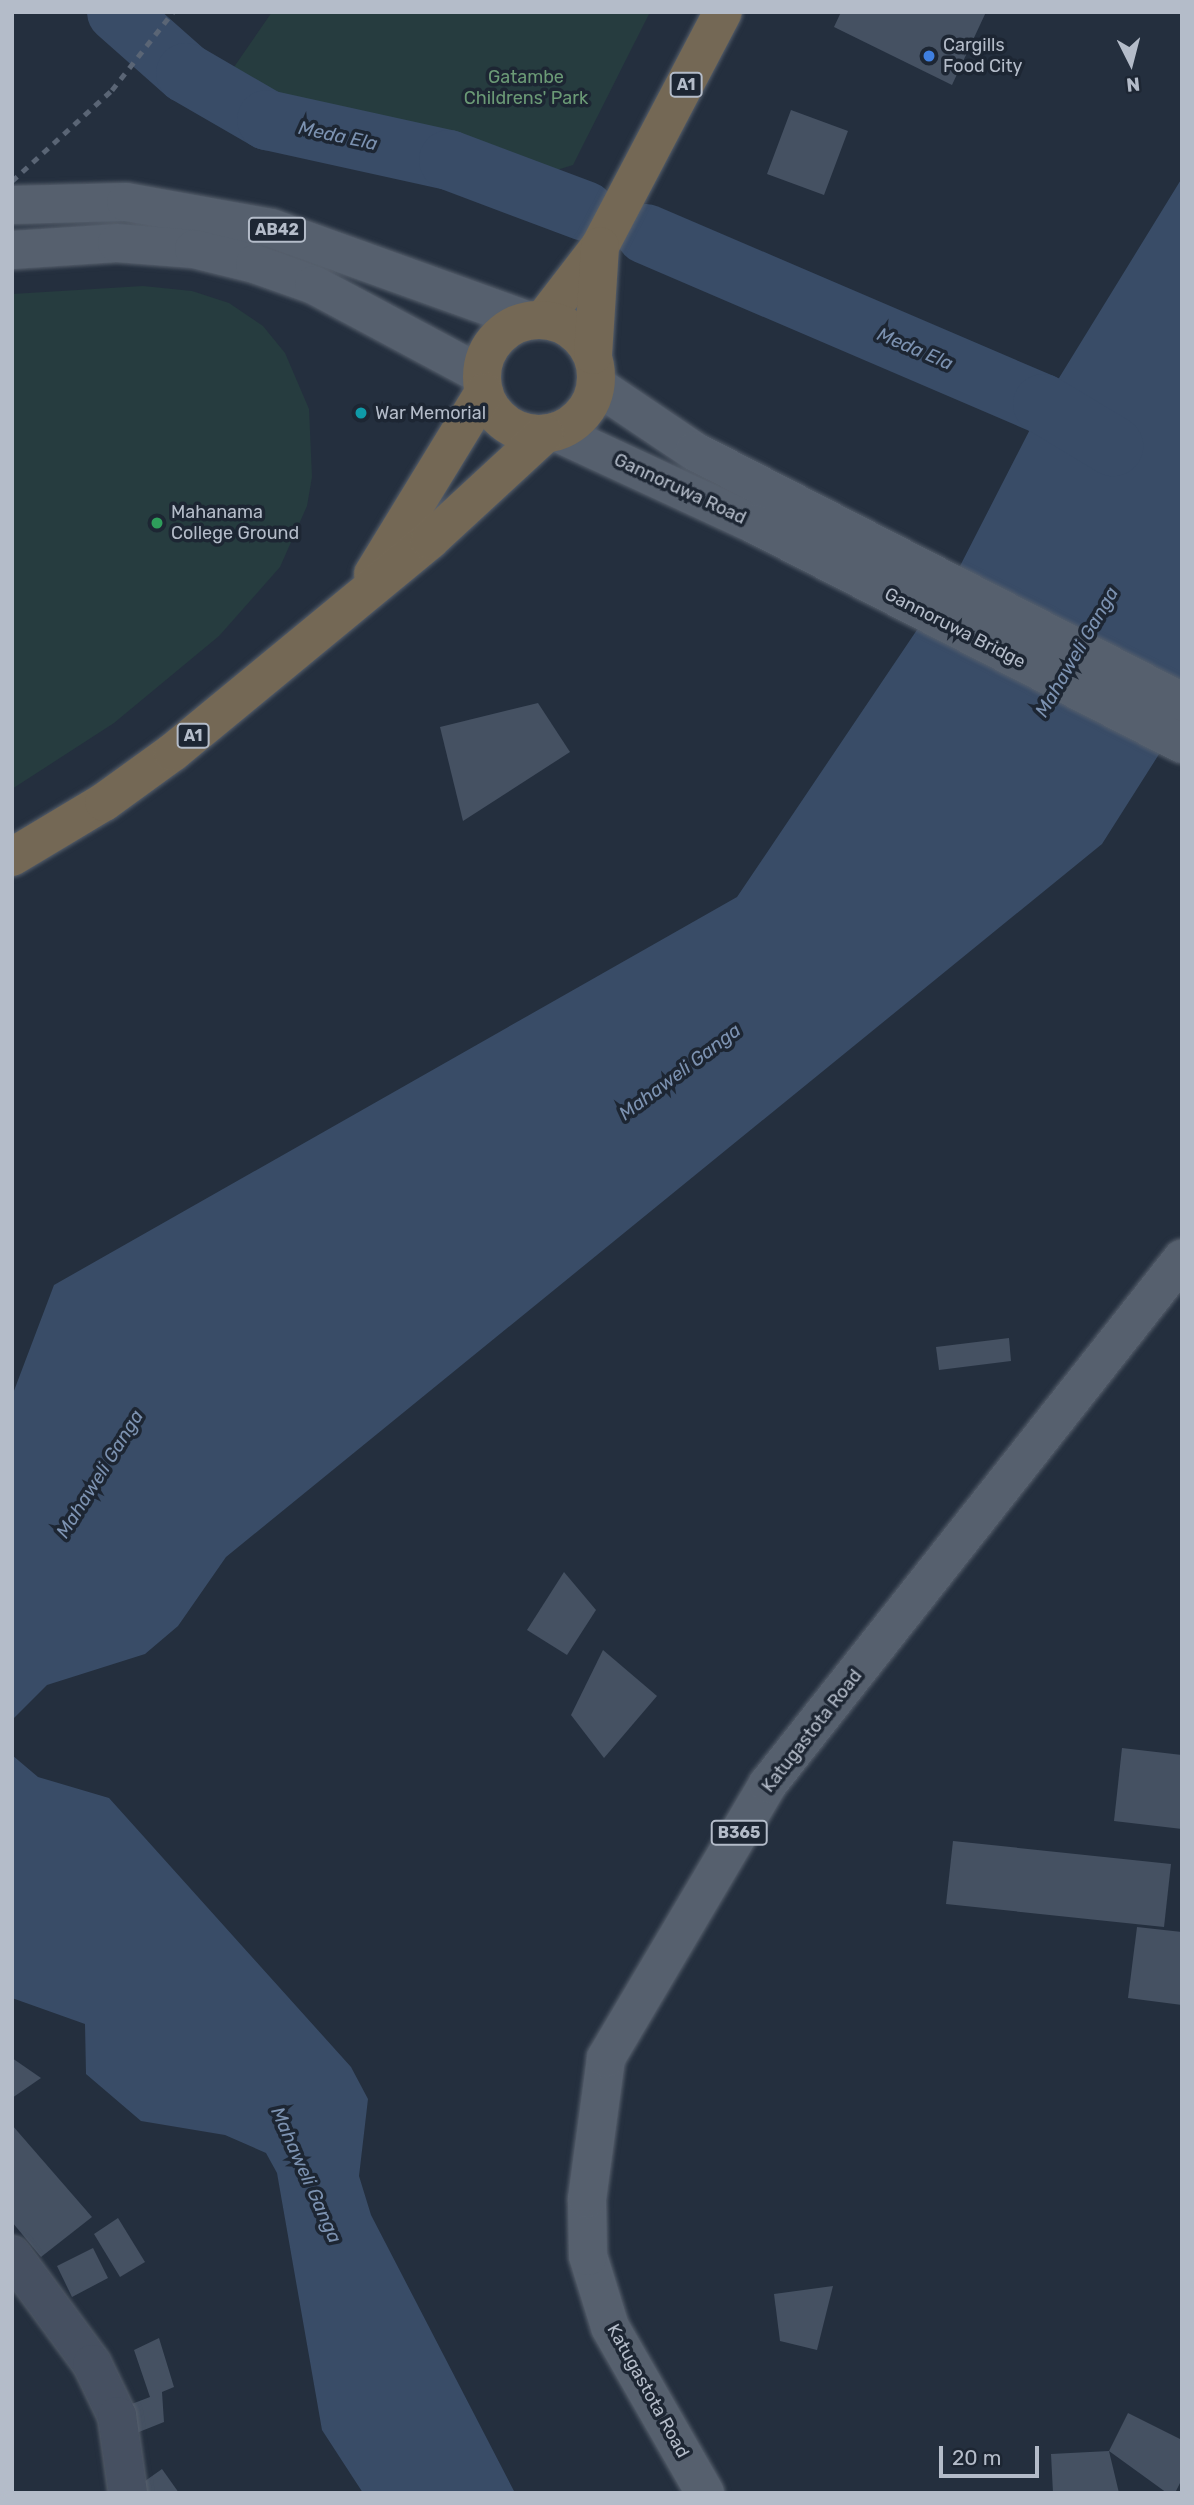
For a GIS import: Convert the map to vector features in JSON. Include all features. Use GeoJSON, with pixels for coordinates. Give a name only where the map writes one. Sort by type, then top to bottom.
{"type":"FeatureCollection","features":[{"type":"Feature","properties":{"kind":"highway","name":"A1"},"geometry":{"type":"LineString","coordinates":[[536,320],[600,246],[723,12]]}},
{"type":"Feature","properties":{"kind":"highway","name":"A1"},"geometry":{"type":"LineString","coordinates":[[594,370],[600,300],[600,246]]}},
{"type":"Feature","properties":{"kind":"highway"},"geometry":{"type":"LineString","coordinates":[[536,320],[564,326],[581,338],[594,370],[590,405],[575,422],[551,433],[526,433],[507,424],[493,410],[483,384],[489,351],[505,331],[536,320]]}},
{"type":"Feature","properties":{"kind":"highway","name":"A1"},"geometry":{"type":"LineString","coordinates":[[360,597],[483,384]]}},
{"type":"Feature","properties":{"kind":"highway","name":"A1"},"geometry":{"type":"LineString","coordinates":[[12,858],[104,802],[173,752],[430,540],[551,433]]}},
{"type":"Feature","properties":{"kind":"main road","name":"AB42"},"geometry":{"type":"LineString","coordinates":[[12,205],[126,202],[246,222],[349,254],[536,320]]}},
{"type":"Feature","properties":{"kind":"main road","name":"AB42"},"geometry":{"type":"LineString","coordinates":[[12,250],[117,243],[194,249],[255,264],[325,290],[483,384]]}},
{"type":"Feature","properties":{"kind":"main road","name":"Gannoruwa Road"},"geometry":{"type":"LineString","coordinates":[[594,370],[694,451],[811,533]]}},
{"type":"Feature","properties":{"kind":"main road","name":"Gannoruwa Road"},"geometry":{"type":"LineString","coordinates":[[551,433],[677,486],[811,533]]}},
{"type":"Feature","properties":{"kind":"main road","name":"Gannoruwa Bridge"},"geometry":{"type":"LineString","coordinates":[[811,533],[1182,702]]}},
{"type":"Feature","properties":{"kind":"main road","name":"Gannoruwa Bridge"},"geometry":{"type":"LineString","coordinates":[[811,533],[1182,744]]}},
{"type":"Feature","properties":{"kind":"main road","name":"Katugastota Road"},"geometry":{"type":"LineString","coordinates":[[705,2493],[610,2327],[588,2256],[587,2199],[606,2058],[768,1784],[1182,1259]]}},
{"type":"Feature","properties":{"kind":"street"},"geometry":{"type":"LineString","coordinates":[[12,2255],[92,2364],[117,2416],[128,2493]]}},
{"type":"Feature","properties":{"kind":"green space","name":"Gatambe Childrens' Park"},"geometry":{"type":"Polygon","coordinates":[[[272,12],[650,12],[573,165],[547,173],[248,93],[234,67],[272,12]]]}},
{"type":"Feature","properties":{"kind":"green space","name":"Mahanama College Ground"},"geometry":{"type":"Polygon","coordinates":[[[143,286],[192,291],[229,303],[263,326],[285,353],[309,409],[312,477],[307,506],[280,567],[219,636],[114,723],[12,789],[12,294],[143,286]]]}},
{"type":"Feature","properties":{"kind":"water","name":"Mahaweli Ganga"},"geometry":{"type":"Polygon","coordinates":[[[1182,178],[1182,718],[1102,844],[226,1557],[178,1626],[145,1654],[47,1685],[12,1720],[12,1396],[54,1285],[737,897],[960,566],[1043,404],[1182,178]]]}},
{"type":"Feature","properties":{"kind":"water","name":"Mahaweli Ganga"},"geometry":{"type":"Polygon","coordinates":[[[12,1755],[38,1777],[109,1798],[351,2067],[368,2099],[359,2176],[371,2215],[515,2493],[363,2493],[322,2430],[277,2173],[266,2153],[225,2135],[141,2121],[86,2074],[85,2024],[12,1998],[12,1755]]]}},
{"type":"Feature","properties":{"kind":"building","name":"Cargills Food City"},"geometry":{"type":"Polygon","coordinates":[[[841,12],[986,12],[952,85],[834,27],[841,12]]]}},
{"type":"Feature","properties":{"kind":"building"},"geometry":{"type":"Polygon","coordinates":[[[791,110],[848,131],[824,195],[767,174],[791,110]]]}},
{"type":"Feature","properties":{"kind":"building"},"geometry":{"type":"Polygon","coordinates":[[[538,703],[570,752],[463,821],[440,727],[538,703]]]}},
{"type":"Feature","properties":{"kind":"building"},"geometry":{"type":"Polygon","coordinates":[[[1009,1338],[1011,1361],[939,1370],[936,1347],[1009,1338]]]}},
{"type":"Feature","properties":{"kind":"building"},"geometry":{"type":"Polygon","coordinates":[[[564,1572],[596,1610],[567,1655],[527,1630],[564,1572]]]}},
{"type":"Feature","properties":{"kind":"building"},"geometry":{"type":"Polygon","coordinates":[[[603,1650],[657,1696],[604,1758],[571,1715],[603,1650]]]}},
{"type":"Feature","properties":{"kind":"building"},"geometry":{"type":"Polygon","coordinates":[[[1122,1748],[1182,1755],[1182,1829],[1114,1821],[1122,1748]]]}},
{"type":"Feature","properties":{"kind":"building"},"geometry":{"type":"Polygon","coordinates":[[[953,1841],[1171,1864],[1164,1927],[946,1904],[953,1841]]]}},
{"type":"Feature","properties":{"kind":"building"},"geometry":{"type":"Polygon","coordinates":[[[1137,1927],[1182,1932],[1182,2005],[1128,1998],[1137,1927]]]}},
{"type":"Feature","properties":{"kind":"building"},"geometry":{"type":"Polygon","coordinates":[[[12,2058],[41,2078],[12,2098],[12,2058]]]}},
{"type":"Feature","properties":{"kind":"building"},"geometry":{"type":"Polygon","coordinates":[[[12,2125],[92,2217],[41,2257],[12,2222],[12,2125]]]}},
{"type":"Feature","properties":{"kind":"building"},"geometry":{"type":"Polygon","coordinates":[[[118,2218],[145,2262],[120,2277],[94,2234],[118,2218]]]}},
{"type":"Feature","properties":{"kind":"building"},"geometry":{"type":"Polygon","coordinates":[[[93,2248],[108,2278],[72,2297],[57,2266],[93,2248]]]}},
{"type":"Feature","properties":{"kind":"building"},"geometry":{"type":"Polygon","coordinates":[[[833,2286],[817,2350],[780,2341],[774,2294],[833,2286]]]}},
{"type":"Feature","properties":{"kind":"building"},"geometry":{"type":"Polygon","coordinates":[[[159,2338],[174,2387],[162,2392],[164,2422],[134,2434],[129,2405],[150,2397],[134,2350],[159,2338]]]}},
{"type":"Feature","properties":{"kind":"building"},"geometry":{"type":"Polygon","coordinates":[[[1128,2413],[1182,2440],[1182,2479],[1175,2493],[1167,2493],[1109,2451],[1128,2413]]]}},
{"type":"Feature","properties":{"kind":"building"},"geometry":{"type":"Polygon","coordinates":[[[1109,2451],[1119,2493],[1053,2493],[1051,2454],[1109,2451]]]}},
{"type":"Feature","properties":{"kind":"building"},"geometry":{"type":"Polygon","coordinates":[[[162,2469],[179,2493],[143,2493],[138,2486],[162,2469]]]}},
{"type":"Feature","properties":{"kind":"waterway","name":"Meda Ela"},"geometry":{"type":"LineString","coordinates":[[117,12],[186,73],[267,120],[449,160],[585,211]]}},
{"type":"Feature","properties":{"kind":"waterway","name":"Meda Ela"},"geometry":{"type":"LineString","coordinates":[[646,234],[1043,404],[1113,446]]}},
{"type":"Feature","properties":{"kind":"railway"},"geometry":{"type":"LineString","coordinates":[[12,181],[112,90],[173,12]]}},
{"type":"Feature","properties":{"kind":"place","name":"Cargills Food City"},"geometry":{"type":"Point","coordinates":[929,56]}},
{"type":"Feature","properties":{"kind":"place","name":"War Memorial"},"geometry":{"type":"Point","coordinates":[361,413]}},
{"type":"Feature","properties":{"kind":"place","name":"Mahanama College Ground"},"geometry":{"type":"Point","coordinates":[157,523]}}]}
